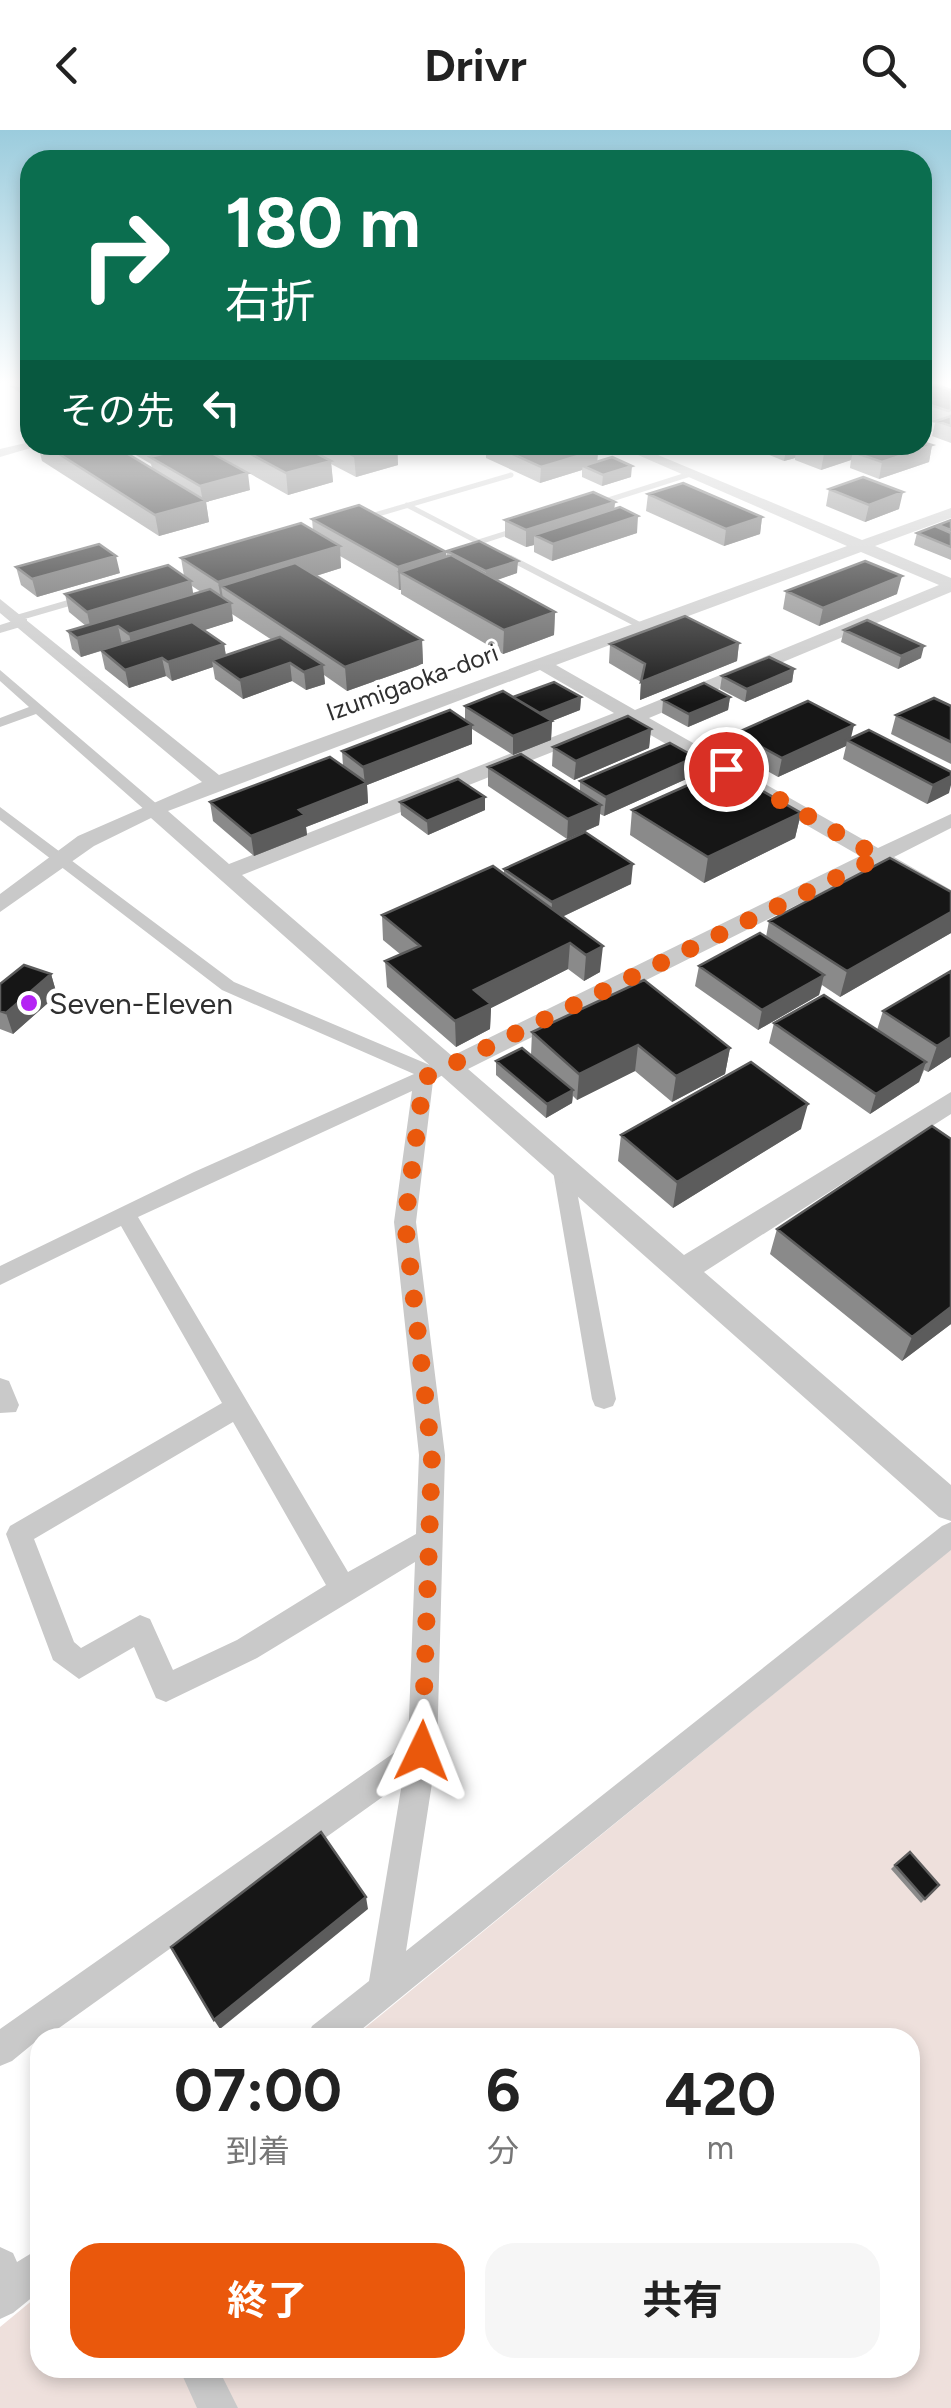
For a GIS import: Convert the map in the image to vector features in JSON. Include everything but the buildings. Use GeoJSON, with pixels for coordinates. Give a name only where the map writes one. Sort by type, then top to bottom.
{"type":"FeatureCollection","features":[{"type":"Feature","properties":{"kind":"street"},"geometry":{"type":"LineString","coordinates":[[731,491],[951,585]]}},
{"type":"Feature","properties":{"kind":"street","name":"Izumigaoka-dori"},"geometry":{"type":"LineString","coordinates":[[0,905],[60,860],[152,808],[951,514]]}},
{"type":"Feature","properties":{"kind":"street"},"geometry":{"type":"LineString","coordinates":[[226,872],[632,716],[951,585]]}},
{"type":"Feature","properties":{"kind":"street"},"geometry":{"type":"LineString","coordinates":[[0,604],[13,623],[216,782]]}},
{"type":"Feature","properties":{"kind":"street"},"geometry":{"type":"LineString","coordinates":[[542,664],[951,899]]}},
{"type":"Feature","properties":{"kind":"street"},"geometry":{"type":"LineString","coordinates":[[2,678],[226,872],[435,1073],[562,1165],[951,1506]]}},
{"type":"Feature","properties":{"kind":"street"},"geometry":{"type":"LineString","coordinates":[[0,723],[38,708]]}},
{"type":"Feature","properties":{"kind":"street"},"geometry":{"type":"LineString","coordinates":[[0,812],[228,986],[435,1073]]}},
{"type":"Feature","properties":{"kind":"street"},"geometry":{"type":"LineString","coordinates":[[0,1276],[125,1214],[435,1073],[951,820]]}},
{"type":"Feature","properties":{"kind":"street"},"geometry":{"type":"LineString","coordinates":[[384,1990],[422,1751],[432,1455],[405,1222],[435,1073]]}},
{"type":"Feature","properties":{"kind":"street"},"geometry":{"type":"LineString","coordinates":[[683,1271],[951,1102]]}},
{"type":"Feature","properties":{"kind":"street"},"geometry":{"type":"LineString","coordinates":[[562,1165],[604,1399]]}},
{"type":"Feature","properties":{"kind":"street"},"geometry":{"type":"LineString","coordinates":[[125,1214],[343,1589]]}},
{"type":"Feature","properties":{"kind":"street"},"geometry":{"type":"LineString","coordinates":[[237,1407],[19,1534],[63,1651],[79,1665],[140,1628],[166,1688],[247,1648],[429,1540]]}},
{"type":"Feature","properties":{"kind":"street"},"geometry":{"type":"LineString","coordinates":[[336,2028],[951,1534]]}},
{"type":"Feature","properties":{"kind":"street"},"geometry":{"type":"LineString","coordinates":[[31,2028],[422,1751]]}},
{"type":"Feature","properties":{"kind":"street"},"geometry":{"type":"LineString","coordinates":[[0,2050],[30,2029]]}},
{"type":"Feature","properties":{"kind":"street"},"geometry":{"type":"LineString","coordinates":[[203,2378],[218,2408]]}},
{"type":"Feature","properties":{"kind":"lane"},"geometry":{"type":"LineString","coordinates":[[351,522],[456,491]]}},
{"type":"Feature","properties":{"kind":"lane"},"geometry":{"type":"LineString","coordinates":[[584,508],[636,491]]}},
{"type":"Feature","properties":{"kind":"lane"},"geometry":{"type":"LineString","coordinates":[[407,505],[642,627]]}},
{"type":"Feature","properties":{"kind":"lane"},"geometry":{"type":"LineString","coordinates":[[479,542],[532,525]]}},
{"type":"Feature","properties":{"kind":"lane"},"geometry":{"type":"LineString","coordinates":[[13,623],[92,597]]}},
{"type":"Feature","properties":{"kind":"shaded area"},"geometry":{"type":"Polygon","coordinates":[[[951,1549],[951,2408],[236,2408],[222,2378],[920,2378],[920,2028],[365,2028],[951,1549]]]}},
{"type":"Feature","properties":{"kind":"shaded area"},"geometry":{"type":"Polygon","coordinates":[[[30,2302],[30,2378],[193,2378],[207,2408],[0,2408],[0,2327],[30,2302]]]}},
{"type":"Feature","properties":{"kind":"place","name":"Seven-Eleven"},"geometry":{"type":"Point","coordinates":[29,1003]}},
{"type":"Feature","properties":{"kind":"route"},"geometry":{"type":"LineString","coordinates":[[422,1751],[432,1455],[405,1222],[424,1078],[879,857],[726,769]]}}]}
